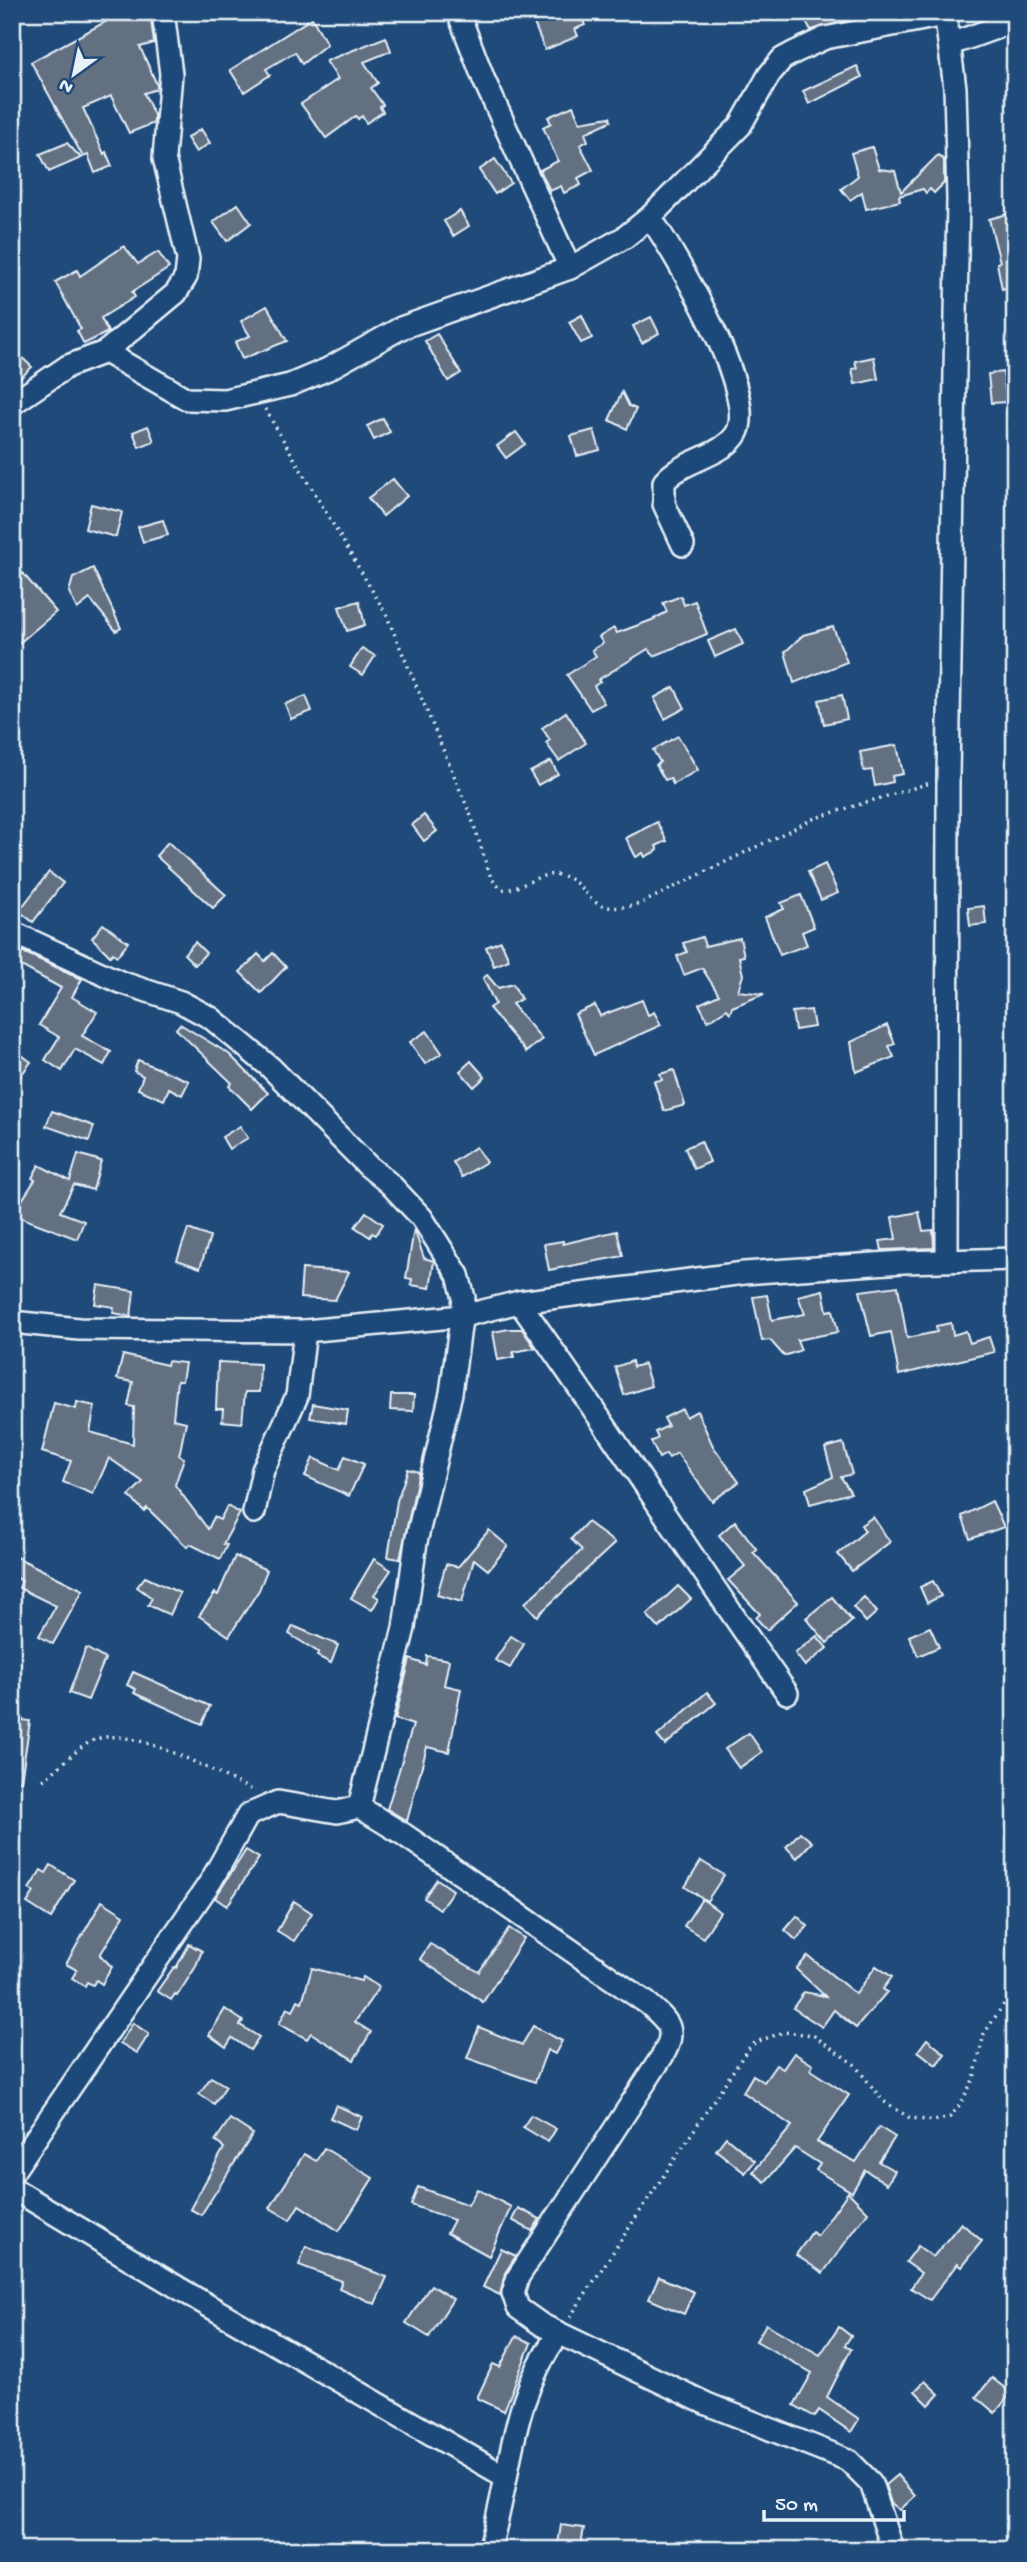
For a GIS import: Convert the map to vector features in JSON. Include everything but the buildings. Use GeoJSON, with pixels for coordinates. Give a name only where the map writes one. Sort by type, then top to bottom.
{"type":"FeatureCollection","features":[{"type":"Feature","properties":{"kind":"street"},"geometry":{"type":"LineString","coordinates":[[12,404],[68,366],[105,352],[183,285],[188,259],[164,158],[171,74],[163,12]]}},
{"type":"Feature","properties":{"kind":"street"},"geometry":{"type":"LineString","coordinates":[[458,12],[484,80],[570,268]]}},
{"type":"Feature","properties":{"kind":"street"},"geometry":{"type":"LineString","coordinates":[[105,352],[187,400],[203,402],[257,395],[328,369],[401,328],[597,256],[650,217],[740,126],[769,75],[782,59],[825,38],[945,14],[951,44],[958,199],[948,777],[947,1260]]}},
{"type":"Feature","properties":{"kind":"street"},"geometry":{"type":"LineString","coordinates":[[951,44],[1015,21]]}},
{"type":"Feature","properties":{"kind":"street"},"geometry":{"type":"LineString","coordinates":[[650,217],[667,242],[724,354],[734,375],[743,408],[740,429],[729,442],[677,470],[664,482],[661,496],[683,545]]}},
{"type":"Feature","properties":{"kind":"street"},"geometry":{"type":"LineString","coordinates":[[12,932],[120,982],[199,1010],[234,1035],[422,1218],[463,1287],[463,1316],[440,1444],[416,1542],[404,1628],[359,1807]]}},
{"type":"Feature","properties":{"kind":"street"},"geometry":{"type":"LineString","coordinates":[[12,1322],[79,1329],[305,1331],[463,1316],[519,1302],[744,1273],[947,1260],[1015,1259]]}},
{"type":"Feature","properties":{"kind":"street"},"geometry":{"type":"LineString","coordinates":[[519,1302],[591,1402],[653,1501],[787,1693]]}},
{"type":"Feature","properties":{"kind":"street"},"geometry":{"type":"LineString","coordinates":[[254,1512],[262,1470],[297,1396],[305,1331]]}},
{"type":"Feature","properties":{"kind":"street"},"geometry":{"type":"LineString","coordinates":[[12,2173],[211,1881],[240,1824],[257,1809],[278,1802],[330,1812],[359,1807],[403,1834],[647,2003],[670,2028],[671,2039],[663,2055],[517,2277],[513,2293],[518,2308],[559,2333],[707,2404],[848,2460],[871,2483],[893,2550]]}},
{"type":"Feature","properties":{"kind":"street"},"geometry":{"type":"LineString","coordinates":[[12,2188],[178,2289],[506,2477]]}},
{"type":"Feature","properties":{"kind":"street"},"geometry":{"type":"LineString","coordinates":[[489,2550],[525,2393],[540,2360],[559,2333]]}},
{"type":"Feature","properties":{"kind":"path"},"geometry":{"type":"LineString","coordinates":[[257,395],[386,614],[471,816],[491,878],[501,890],[554,874],[570,879],[600,906],[615,908],[640,904],[815,818],[948,777]]}},
{"type":"Feature","properties":{"kind":"path"},"geometry":{"type":"LineString","coordinates":[[43,1780],[94,1740],[114,1736],[151,1745],[278,1802]]}},
{"type":"Feature","properties":{"kind":"path"},"geometry":{"type":"LineString","coordinates":[[559,2333],[747,2050],[756,2042],[784,2032],[813,2035],[854,2064],[883,2101],[910,2118],[934,2121],[950,2118],[974,2078],[984,2034],[1015,1987]]}}]}
